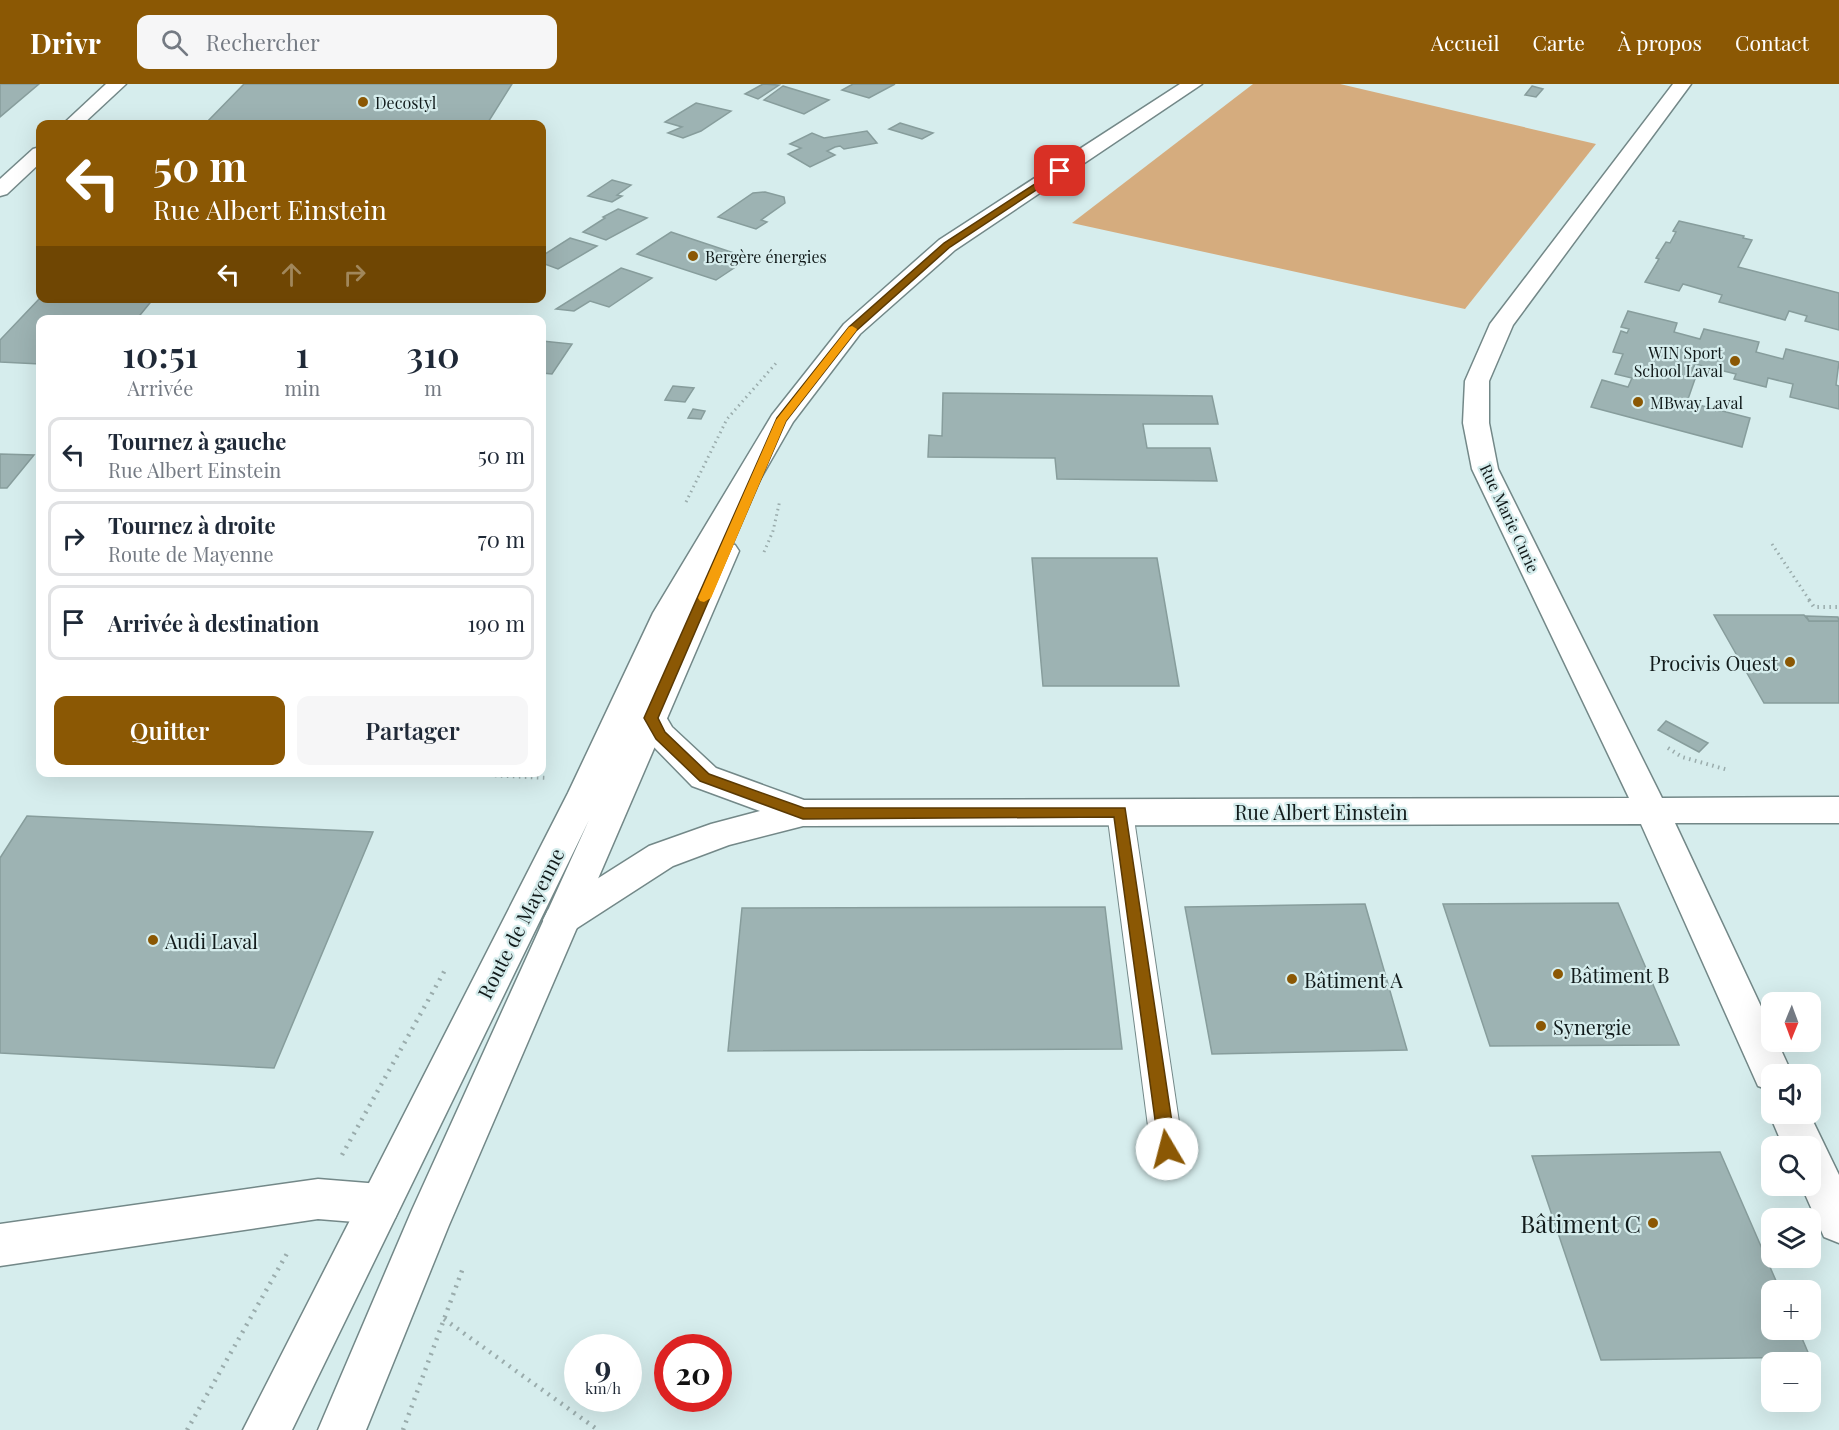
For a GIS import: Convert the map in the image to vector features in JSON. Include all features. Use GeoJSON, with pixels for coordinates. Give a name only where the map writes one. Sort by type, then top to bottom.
{"type":"FeatureCollection","features":[{"type":"Feature","properties":{"kind":"street"},"geometry":{"type":"LineString","coordinates":[[76,120],[117,84]]}},
{"type":"Feature","properties":{"kind":"street","name":"Route de Mayenne"},"geometry":{"type":"LineString","coordinates":[[267,1430],[585,793],[668,613],[781,420],[852,329],[947,245],[1193,84]]}},
{"type":"Feature","properties":{"kind":"street","name":"Rue Marie Curie"},"geometry":{"type":"LineString","coordinates":[[1682,84],[1502,324],[1478,381],[1476,423],[1485,469],[1652,811],[1767,1064]]}},
{"type":"Feature","properties":{"kind":"street"},"geometry":{"type":"LineString","coordinates":[[0,190],[36,157]]}},
{"type":"Feature","properties":{"kind":"street","name":"Route de Mayenne"},"geometry":{"type":"LineString","coordinates":[[342,1430],[427,1225],[781,420]]}},
{"type":"Feature","properties":{"kind":"street","name":"Rue Albert Einstein"},"geometry":{"type":"LineString","coordinates":[[651,718],[661,735],[704,777],[803,813]]}},
{"type":"Feature","properties":{"kind":"street","name":"Rue Albert Einstein"},"geometry":{"type":"LineString","coordinates":[[561,920],[661,856],[723,833],[803,813],[1839,810]]}},
{"type":"Feature","properties":{"kind":"street"},"geometry":{"type":"LineString","coordinates":[[1821,1183],[1839,1222]]}},
{"type":"Feature","properties":{"kind":"street"},"geometry":{"type":"LineString","coordinates":[[0,1245],[318,1199],[380,1204]]}},
{"type":"Feature","properties":{"kind":"lane"},"geometry":{"type":"LineString","coordinates":[[1120,812],[1167,1149]]}},
{"type":"Feature","properties":{"kind":"path"},"geometry":{"type":"LineString","coordinates":[[759,563],[773,531],[782,491]]}},
{"type":"Feature","properties":{"kind":"path"},"geometry":{"type":"LineString","coordinates":[[1772,544],[1814,607],[1839,607]]}},
{"type":"Feature","properties":{"kind":"path"},"geometry":{"type":"LineString","coordinates":[[1664,746],[1682,757],[1732,771]]}},
{"type":"Feature","properties":{"kind":"path"},"geometry":{"type":"LineString","coordinates":[[531,777],[551,778]]}},
{"type":"Feature","properties":{"kind":"path"},"geometry":{"type":"LineString","coordinates":[[402,1430],[467,1258]]}},
{"type":"Feature","properties":{"kind":"path"},"geometry":{"type":"LineString","coordinates":[[444,1319],[598,1430]]}},
{"type":"Feature","properties":{"kind":"shaded area"},"geometry":{"type":"Polygon","coordinates":[[[1253,84],[1340,84],[1596,144],[1465,309],[1072,223],[1253,84]]]}},
{"type":"Feature","properties":{"kind":"building"},"geometry":{"type":"Polygon","coordinates":[[[0,84],[39,84],[0,117],[0,84]]]}},
{"type":"Feature","properties":{"kind":"building","name":"Decostyl"},"geometry":{"type":"Polygon","coordinates":[[[244,84],[512,84],[490,120],[209,120],[244,84]]]}},
{"type":"Feature","properties":{"kind":"building"},"geometry":{"type":"Polygon","coordinates":[[[763,84],[779,85],[758,99],[745,94],[763,84]]]}},
{"type":"Feature","properties":{"kind":"building"},"geometry":{"type":"Polygon","coordinates":[[[853,84],[895,84],[869,98],[842,90],[853,84]]]}},
{"type":"Feature","properties":{"kind":"building"},"geometry":{"type":"Polygon","coordinates":[[[783,86],[829,100],[804,114],[764,100],[783,86]]]}},
{"type":"Feature","properties":{"kind":"building"},"geometry":{"type":"Polygon","coordinates":[[[1532,86],[1543,89],[1536,97],[1525,95],[1532,86]]]}},
{"type":"Feature","properties":{"kind":"building"},"geometry":{"type":"Polygon","coordinates":[[[696,103],[731,111],[701,131],[683,138],[668,133],[682,127],[665,122],[696,103]]]}},
{"type":"Feature","properties":{"kind":"building"},"geometry":{"type":"Polygon","coordinates":[[[900,123],[933,133],[922,139],[889,129],[900,123]]]}},
{"type":"Feature","properties":{"kind":"building"},"geometry":{"type":"Polygon","coordinates":[[[867,131],[877,143],[844,149],[840,146],[835,147],[827,151],[835,155],[810,167],[788,154],[801,148],[790,144],[812,133],[824,138],[867,131]]]}},
{"type":"Feature","properties":{"kind":"building"},"geometry":{"type":"Polygon","coordinates":[[[612,180],[631,185],[617,195],[622,196],[612,202],[588,196],[612,180]]]}},
{"type":"Feature","properties":{"kind":"building"},"geometry":{"type":"Polygon","coordinates":[[[765,192],[784,197],[785,203],[761,220],[767,222],[756,229],[718,217],[753,193],[765,192]]]}},
{"type":"Feature","properties":{"kind":"building"},"geometry":{"type":"Polygon","coordinates":[[[618,209],[647,218],[606,240],[583,232],[605,218],[603,217],[618,209]]]}},
{"type":"Feature","properties":{"kind":"building"},"geometry":{"type":"Polygon","coordinates":[[[1679,221],[1744,236],[1743,238],[1752,240],[1738,267],[1839,293],[1839,330],[1805,321],[1807,316],[1789,311],[1785,320],[1719,302],[1722,295],[1683,284],[1679,291],[1645,282],[1666,242],[1670,243],[1679,221]]]}},
{"type":"Feature","properties":{"kind":"building","name":"Bergère énergies"},"geometry":{"type":"Polygon","coordinates":[[[671,232],[749,258],[716,280],[637,254],[671,232]]]}},
{"type":"Feature","properties":{"kind":"building"},"geometry":{"type":"Polygon","coordinates":[[[570,238],[597,246],[558,269],[546,264],[546,253],[570,238]]]}},
{"type":"Feature","properties":{"kind":"building"},"geometry":{"type":"Polygon","coordinates":[[[621,268],[652,278],[609,307],[590,301],[574,311],[556,309],[621,268]]]}},
{"type":"Feature","properties":{"kind":"building"},"geometry":{"type":"Polygon","coordinates":[[[36,302],[150,303],[140,315],[36,315],[36,364],[0,362],[0,340],[36,302]]]}},
{"type":"Feature","properties":{"kind":"building"},"geometry":{"type":"Polygon","coordinates":[[[1628,311],[1677,323],[1674,332],[1700,339],[1704,329],[1759,342],[1756,352],[1783,359],[1786,349],[1839,362],[1836,385],[1839,386],[1839,409],[1790,397],[1793,384],[1768,378],[1766,387],[1734,379],[1736,374],[1695,364],[1691,374],[1696,376],[1687,402],[1750,418],[1742,447],[1591,407],[1602,380],[1628,387],[1632,378],[1615,374],[1623,354],[1613,352],[1621,331],[1627,333],[1629,329],[1621,327],[1628,311]]]}},
{"type":"Feature","properties":{"kind":"building"},"geometry":{"type":"Polygon","coordinates":[[[546,341],[572,344],[552,374],[546,373],[546,341]]]}},
{"type":"Feature","properties":{"kind":"building"},"geometry":{"type":"Polygon","coordinates":[[[673,386],[694,388],[685,402],[665,400],[673,386]]]}},
{"type":"Feature","properties":{"kind":"building"},"geometry":{"type":"Polygon","coordinates":[[[943,393],[1212,396],[1218,424],[1143,424],[1147,448],[1210,448],[1217,481],[1057,479],[1055,458],[928,457],[929,435],[942,436],[943,393]]]}},
{"type":"Feature","properties":{"kind":"building"},"geometry":{"type":"Polygon","coordinates":[[[693,409],[705,411],[701,419],[688,418],[693,409]]]}},
{"type":"Feature","properties":{"kind":"building"},"geometry":{"type":"Polygon","coordinates":[[[0,454],[34,455],[7,488],[0,488],[0,454]]]}},
{"type":"Feature","properties":{"kind":"building"},"geometry":{"type":"Polygon","coordinates":[[[1032,558],[1157,558],[1179,686],[1043,686],[1032,558]]]}},
{"type":"Feature","properties":{"kind":"building","name":"Procivis Ouest"},"geometry":{"type":"Polygon","coordinates":[[[1714,615],[1804,615],[1809,621],[1839,621],[1839,703],[1764,703],[1714,615]]]}},
{"type":"Feature","properties":{"kind":"building"},"geometry":{"type":"Polygon","coordinates":[[[1806,616],[1838,617],[1839,621],[1809,621],[1806,616]]]}},
{"type":"Feature","properties":{"kind":"building"},"geometry":{"type":"Polygon","coordinates":[[[1666,721],[1708,743],[1699,752],[1658,730],[1666,721]]]}},
{"type":"Feature","properties":{"kind":"building"},"geometry":{"type":"Polygon","coordinates":[[[27,816],[373,832],[274,1068],[0,1053],[0,858],[27,816]]]}},
{"type":"Feature","properties":{"kind":"building","name":"Bâtiment B"},"geometry":{"type":"Polygon","coordinates":[[[1618,903],[1679,1045],[1490,1046],[1443,904],[1618,903]]]}},
{"type":"Feature","properties":{"kind":"building","name":"Bâtiment A"},"geometry":{"type":"Polygon","coordinates":[[[1365,904],[1407,1050],[1212,1054],[1185,907],[1365,904]]]}},
{"type":"Feature","properties":{"kind":"building"},"geometry":{"type":"Polygon","coordinates":[[[1105,907],[1122,1049],[728,1051],[742,908],[1105,907]]]}},
{"type":"Feature","properties":{"kind":"building","name":"Bâtiment C"},"geometry":{"type":"Polygon","coordinates":[[[1720,1152],[1761,1246],[1761,1268],[1770,1268],[1776,1280],[1761,1280],[1761,1340],[1803,1340],[1808,1352],[1761,1352],[1761,1358],[1601,1360],[1532,1156],[1720,1152]]]}},
{"type":"Feature","properties":{"kind":"slow traffic"},"geometry":{"type":"LineString","coordinates":[[704,598],[781,420],[852,329]]}},
{"type":"Feature","properties":{"kind":"place","name":"Decostyl"},"geometry":{"type":"Point","coordinates":[363,102]}},
{"type":"Feature","properties":{"kind":"place","name":"Bergère énergies"},"geometry":{"type":"Point","coordinates":[693,256]}},
{"type":"Feature","properties":{"kind":"place","name":"WIN Sport School Laval"},"geometry":{"type":"Point","coordinates":[1735,361]}},
{"type":"Feature","properties":{"kind":"place","name":"MBway Laval"},"geometry":{"type":"Point","coordinates":[1638,402]}},
{"type":"Feature","properties":{"kind":"place","name":"Procivis Ouest"},"geometry":{"type":"Point","coordinates":[1790,662]}},
{"type":"Feature","properties":{"kind":"place","name":"Audi Laval"},"geometry":{"type":"Point","coordinates":[153,940]}},
{"type":"Feature","properties":{"kind":"place","name":"Bâtiment B"},"geometry":{"type":"Point","coordinates":[1558,974]}},
{"type":"Feature","properties":{"kind":"place","name":"Bâtiment A"},"geometry":{"type":"Point","coordinates":[1292,979]}},
{"type":"Feature","properties":{"kind":"place","name":"Synergie"},"geometry":{"type":"Point","coordinates":[1541,1026]}},
{"type":"Feature","properties":{"kind":"place","name":"Bâtiment C"},"geometry":{"type":"Point","coordinates":[1653,1223]}},
{"type":"Feature","properties":{"kind":"route"},"geometry":{"type":"LineString","coordinates":[[1060,171],[947,245],[852,329],[781,420],[651,718],[661,735],[704,777],[803,813],[1120,812],[1167,1149]]}}]}
